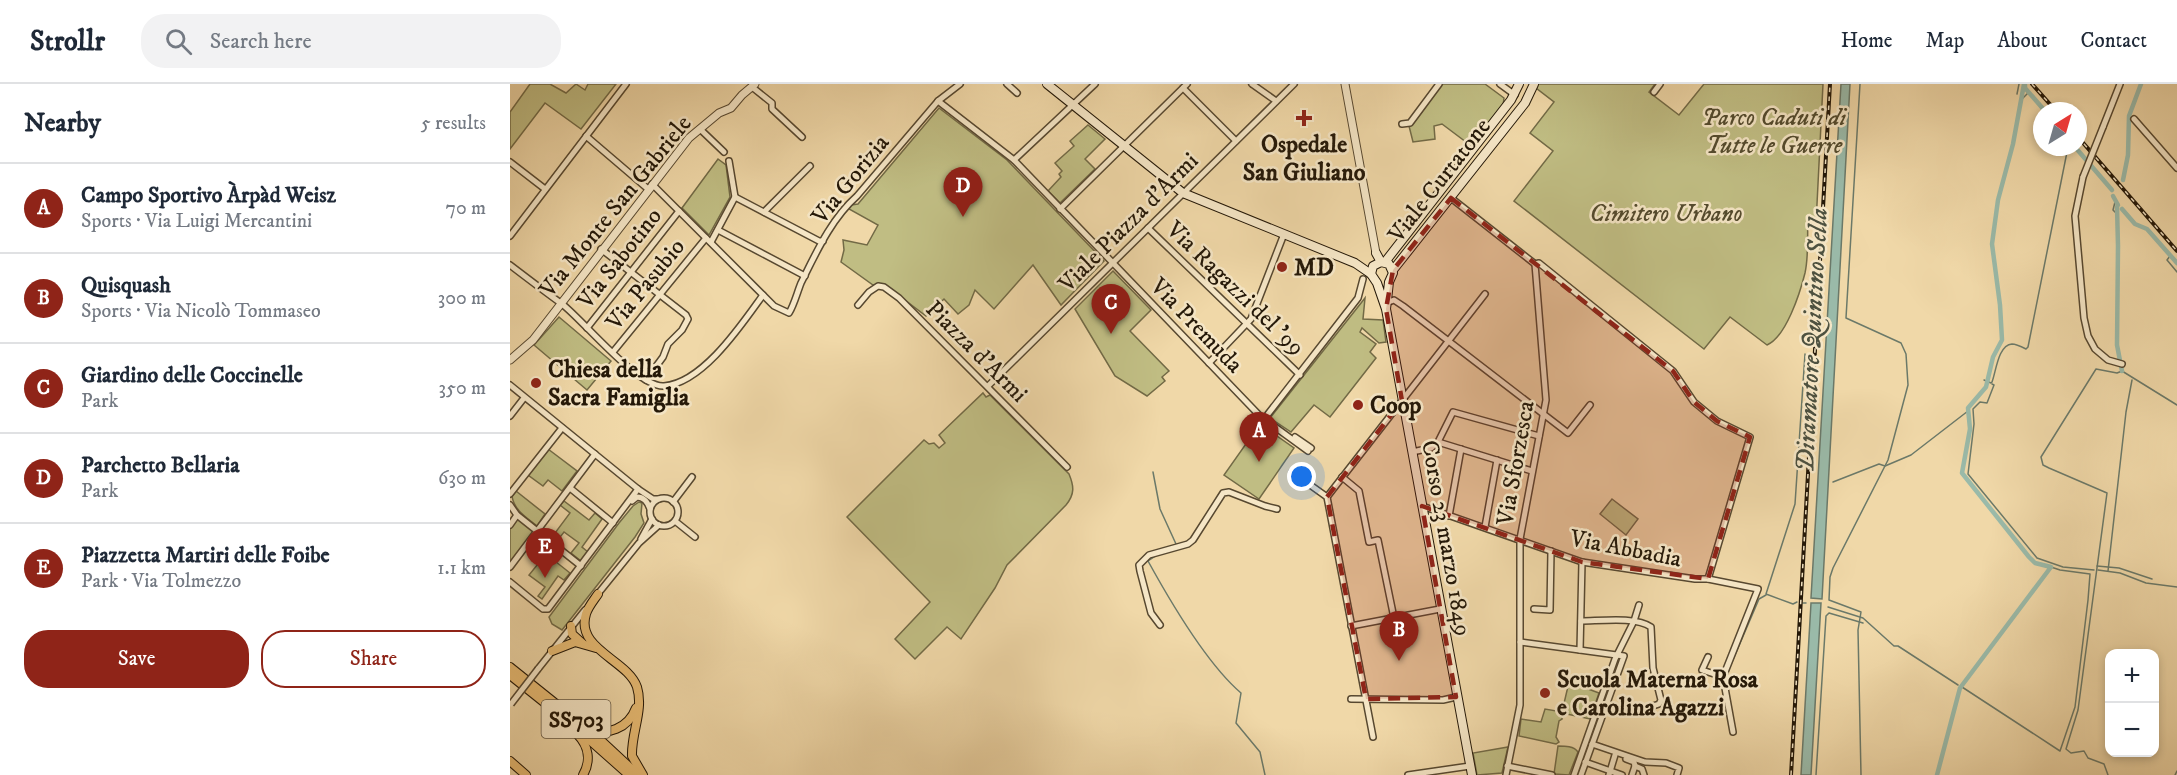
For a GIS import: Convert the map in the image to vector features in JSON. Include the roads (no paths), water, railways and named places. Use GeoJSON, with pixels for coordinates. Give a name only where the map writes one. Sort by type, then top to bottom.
{"type":"FeatureCollection","features":[{"type":"Feature","properties":{"kind":"highway","name":"SS703"},"geometry":{"type":"LineString","coordinates":[[598,594],[586,614],[589,637],[599,650],[634,681],[639,699],[632,756],[644,775]]}},
{"type":"Feature","properties":{"kind":"highway"},"geometry":{"type":"LineString","coordinates":[[571,626],[572,634],[582,643]]}},
{"type":"Feature","properties":{"kind":"highway","name":"SS703"},"geometry":{"type":"LineString","coordinates":[[582,643],[599,650]]}},
{"type":"Feature","properties":{"kind":"highway"},"geometry":{"type":"LineString","coordinates":[[552,651],[567,644],[582,643]]}},
{"type":"Feature","properties":{"kind":"highway","name":"SS703"},"geometry":{"type":"LineString","coordinates":[[510,668],[584,741],[588,759],[583,775]]}},
{"type":"Feature","properties":{"kind":"highway","name":"SS703"},"geometry":{"type":"LineString","coordinates":[[510,675],[596,736],[638,775]]}},
{"type":"Feature","properties":{"kind":"highway","name":"SS703"},"geometry":{"type":"LineString","coordinates":[[530,687],[555,698],[592,728],[602,731],[613,730],[625,724],[633,716],[639,699]]}},
{"type":"Feature","properties":{"kind":"highway","name":"SS703"},"geometry":{"type":"LineString","coordinates":[[530,687],[629,775]]}},
{"type":"Feature","properties":{"kind":"highway"},"geometry":{"type":"LineString","coordinates":[[511,763],[525,775]]}},
{"type":"Feature","properties":{"kind":"main road"},"geometry":{"type":"LineString","coordinates":[[1047,84],[1183,193],[1355,263],[1393,270]]}},
{"type":"Feature","properties":{"kind":"main road","name":"Viale Curtatone"},"geometry":{"type":"LineString","coordinates":[[1375,268],[1515,95],[1519,84]]}},
{"type":"Feature","properties":{"kind":"main road","name":"Viale Curtatone"},"geometry":{"type":"LineString","coordinates":[[1393,270],[1525,103],[1534,84]]}},
{"type":"Feature","properties":{"kind":"main road"},"geometry":{"type":"LineString","coordinates":[[1375,268],[1376,254]]}},
{"type":"Feature","properties":{"kind":"main road","name":"Corso 23 marzo 1849"},"geometry":{"type":"LineString","coordinates":[[1375,268],[1377,283],[1386,306],[1456,698],[1472,775]]}},
{"type":"Feature","properties":{"kind":"main road","name":"Corso 23 marzo 1849"},"geometry":{"type":"LineString","coordinates":[[1386,306],[1393,270]]}},
{"type":"Feature","properties":{"kind":"main road"},"geometry":{"type":"LineString","coordinates":[[1377,283],[1383,285],[1389,282]]}},
{"type":"Feature","properties":{"kind":"street"},"geometry":{"type":"LineString","coordinates":[[510,236],[626,84]]}},
{"type":"Feature","properties":{"kind":"street","name":"Via Gorizia"},"geometry":{"type":"LineString","coordinates":[[763,295],[778,310],[790,312],[805,276],[844,207],[857,196],[938,101],[960,84]]}},
{"type":"Feature","properties":{"kind":"street"},"geometry":{"type":"LineString","coordinates":[[1006,84],[1017,93]]}},
{"type":"Feature","properties":{"kind":"street"},"geometry":{"type":"LineString","coordinates":[[1014,160],[1095,84]]}},
{"type":"Feature","properties":{"kind":"street"},"geometry":{"type":"LineString","coordinates":[[1252,84],[1276,101]]}},
{"type":"Feature","properties":{"kind":"street","name":"Viale Piazza d'Armi"},"geometry":{"type":"LineString","coordinates":[[988,386],[1294,84]]}},
{"type":"Feature","properties":{"kind":"street"},"geometry":{"type":"LineString","coordinates":[[1345,84],[1376,254]]}},
{"type":"Feature","properties":{"kind":"street"},"geometry":{"type":"LineString","coordinates":[[1402,124],[1410,123],[1439,84]]}},
{"type":"Feature","properties":{"kind":"street"},"geometry":{"type":"LineString","coordinates":[[1500,84],[1515,95]]}},
{"type":"Feature","properties":{"kind":"street"},"geometry":{"type":"LineString","coordinates":[[1654,92],[1660,84]]}},
{"type":"Feature","properties":{"kind":"street"},"geometry":{"type":"LineString","coordinates":[[2120,84],[2083,177],[2075,216],[2084,318],[2088,336],[2096,349],[2108,360],[2121,364]]}},
{"type":"Feature","properties":{"kind":"street"},"geometry":{"type":"LineString","coordinates":[[754,85],[772,103],[772,109],[802,137]]}},
{"type":"Feature","properties":{"kind":"street","name":"Via Monte San Gabriele"},"geometry":{"type":"LineString","coordinates":[[510,360],[532,340],[689,138],[719,113],[731,108],[754,85]]}},
{"type":"Feature","properties":{"kind":"street"},"geometry":{"type":"LineString","coordinates":[[1060,209],[1185,86],[1236,141]]}},
{"type":"Feature","properties":{"kind":"street","name":"Via Premuda"},"geometry":{"type":"LineString","coordinates":[[938,101],[1014,160],[1260,416],[1310,450],[1268,419],[1268,414],[1256,411]]}},
{"type":"Feature","properties":{"kind":"street"},"geometry":{"type":"LineString","coordinates":[[2134,118],[2177,168]]}},
{"type":"Feature","properties":{"kind":"street"},"geometry":{"type":"LineString","coordinates":[[700,129],[724,153]]}},
{"type":"Feature","properties":{"kind":"street"},"geometry":{"type":"LineString","coordinates":[[510,265],[560,303],[646,380],[660,386],[667,386],[699,370],[724,347],[763,295],[679,211],[586,136]]}},
{"type":"Feature","properties":{"kind":"street"},"geometry":{"type":"LineString","coordinates":[[729,161],[735,197],[823,242]]}},
{"type":"Feature","properties":{"kind":"street"},"geometry":{"type":"LineString","coordinates":[[510,162],[545,189]]}},
{"type":"Feature","properties":{"kind":"street"},"geometry":{"type":"LineString","coordinates":[[764,212],[810,165]]}},
{"type":"Feature","properties":{"kind":"street","name":"Via Pasubio"},"geometry":{"type":"LineString","coordinates":[[613,352],[717,230],[735,197]]}},
{"type":"Feature","properties":{"kind":"street"},"geometry":{"type":"LineString","coordinates":[[1451,198],[1534,264],[1539,263],[1673,371],[1694,402],[1717,422],[1750,437],[1708,579]]}},
{"type":"Feature","properties":{"kind":"street","name":"Via Sabotino"},"geometry":{"type":"LineString","coordinates":[[587,328],[679,211]]}},
{"type":"Feature","properties":{"kind":"street","name":"Via Ragazzi del '99"},"geometry":{"type":"LineString","coordinates":[[1148,228],[1300,375]]}},
{"type":"Feature","properties":{"kind":"street"},"geometry":{"type":"LineString","coordinates":[[717,230],[805,276]]}},
{"type":"Feature","properties":{"kind":"street"},"geometry":{"type":"LineString","coordinates":[[1209,363],[1248,323],[1284,234]]}},
{"type":"Feature","properties":{"kind":"street"},"geometry":{"type":"LineString","coordinates":[[602,249],[686,315],[687,323],[668,344],[663,357],[646,380]]}},
{"type":"Feature","properties":{"kind":"street","name":"Via Sforzesca"},"geometry":{"type":"LineString","coordinates":[[1506,775],[1520,705],[1520,539],[1546,400],[1534,264]]}},
{"type":"Feature","properties":{"kind":"street"},"geometry":{"type":"LineString","coordinates":[[1268,414],[1358,298],[1375,268]]}},
{"type":"Feature","properties":{"kind":"street","name":"Piazza d'Armi"},"geometry":{"type":"LineString","coordinates":[[858,305],[874,287],[884,287],[900,298],[1067,467]]}},
{"type":"Feature","properties":{"kind":"street"},"geometry":{"type":"LineString","coordinates":[[1327,496],[1485,294]]}},
{"type":"Feature","properties":{"kind":"street"},"geometry":{"type":"LineString","coordinates":[[1386,306],[1394,300],[1568,433],[1590,405]]}},
{"type":"Feature","properties":{"kind":"street"},"geometry":{"type":"LineString","coordinates":[[510,385],[638,489],[653,498],[666,498],[674,502],[678,513],[675,521],[668,526],[659,525],[652,519],[645,501],[639,497],[626,507]]}},
{"type":"Feature","properties":{"kind":"street"},"geometry":{"type":"LineString","coordinates":[[510,416],[524,398]]}},
{"type":"Feature","properties":{"kind":"street"},"geometry":{"type":"LineString","coordinates":[[1412,452],[1431,448],[1438,442],[1453,412],[1539,435]]}},
{"type":"Feature","properties":{"kind":"street"},"geometry":{"type":"LineString","coordinates":[[510,494],[562,428]]}},
{"type":"Feature","properties":{"kind":"street"},"geometry":{"type":"LineString","coordinates":[[1438,442],[1532,471]]}},
{"type":"Feature","properties":{"kind":"street"},"geometry":{"type":"LineString","coordinates":[[1449,516],[1461,449]]}},
{"type":"Feature","properties":{"kind":"street"},"geometry":{"type":"LineString","coordinates":[[510,567],[595,454]]}},
{"type":"Feature","properties":{"kind":"street"},"geometry":{"type":"LineString","coordinates":[[1485,527],[1497,460]]}},
{"type":"Feature","properties":{"kind":"street"},"geometry":{"type":"LineString","coordinates":[[1292,472],[1327,496],[1372,737]]}},
{"type":"Feature","properties":{"kind":"street"},"geometry":{"type":"LineString","coordinates":[[674,502],[692,477]]}},
{"type":"Feature","properties":{"kind":"street"},"geometry":{"type":"LineString","coordinates":[[1342,477],[1359,491],[1369,542],[1378,540],[1394,618]]}},
{"type":"Feature","properties":{"kind":"street"},"geometry":{"type":"LineString","coordinates":[[570,488],[613,523]]}},
{"type":"Feature","properties":{"kind":"street"},"geometry":{"type":"LineString","coordinates":[[510,582],[543,609],[550,608],[638,489]]}},
{"type":"Feature","properties":{"kind":"street"},"geometry":{"type":"LineString","coordinates":[[1160,626],[1151,614],[1139,565],[1149,555],[1188,544],[1193,540],[1223,493],[1229,492],[1265,506],[1277,508]]}},
{"type":"Feature","properties":{"kind":"street"},"geometry":{"type":"LineString","coordinates":[[650,509],[659,499]]}},
{"type":"Feature","properties":{"kind":"street"},"geometry":{"type":"LineString","coordinates":[[510,506],[581,566]]}},
{"type":"Feature","properties":{"kind":"street","name":"Via Abbadia"},"geometry":{"type":"LineString","coordinates":[[1422,506],[1582,562],[1708,579],[1758,590],[1723,677]]}},
{"type":"Feature","properties":{"kind":"street"},"geometry":{"type":"LineString","coordinates":[[510,525],[518,515]]}},
{"type":"Feature","properties":{"kind":"street"},"geometry":{"type":"LineString","coordinates":[[639,543],[652,519]]}},
{"type":"Feature","properties":{"kind":"street"},"geometry":{"type":"LineString","coordinates":[[675,521],[695,537]]}},
{"type":"Feature","properties":{"kind":"street"},"geometry":{"type":"LineString","coordinates":[[511,705],[571,626],[639,543],[659,525]]}},
{"type":"Feature","properties":{"kind":"street"},"geometry":{"type":"LineString","coordinates":[[1534,609],[1550,610],[1551,551]]}},
{"type":"Feature","properties":{"kind":"street"},"geometry":{"type":"LineString","coordinates":[[1580,650],[1582,562]]}},
{"type":"Feature","properties":{"kind":"street"},"geometry":{"type":"LineString","coordinates":[[1575,775],[1617,655],[1634,621],[1639,605]]}},
{"type":"Feature","properties":{"kind":"street"},"geometry":{"type":"LineString","coordinates":[[1351,626],[1440,609]]}},
{"type":"Feature","properties":{"kind":"street"},"geometry":{"type":"LineString","coordinates":[[1581,621],[1634,621],[1648,624],[1651,627],[1653,668],[1661,700],[1659,704],[1653,706]]}},
{"type":"Feature","properties":{"kind":"street"},"geometry":{"type":"LineString","coordinates":[[1520,642],[1624,656],[1581,775]]}},
{"type":"Feature","properties":{"kind":"street"},"geometry":{"type":"LineString","coordinates":[[1708,657],[1703,671],[1723,677],[1732,732]]}},
{"type":"Feature","properties":{"kind":"street"},"geometry":{"type":"LineString","coordinates":[[1351,699],[1443,700],[1456,698]]}},
{"type":"Feature","properties":{"kind":"street"},"geometry":{"type":"LineString","coordinates":[[1591,745],[1634,762],[1635,766],[1642,769],[1644,775]]}},
{"type":"Feature","properties":{"kind":"street"},"geometry":{"type":"LineString","coordinates":[[1591,745],[1645,762],[1679,768],[1677,775]]}},
{"type":"Feature","properties":{"kind":"street"},"geometry":{"type":"LineString","coordinates":[[1609,773],[1615,755]]}},
{"type":"Feature","properties":{"kind":"street"},"geometry":{"type":"LineString","coordinates":[[1585,762],[1609,773],[1622,775]]}},
{"type":"Feature","properties":{"kind":"street"},"geometry":{"type":"LineString","coordinates":[[1408,775],[1470,766]]}},
{"type":"Feature","properties":{"kind":"street"},"geometry":{"type":"LineString","coordinates":[[1507,766],[1552,775]]}},
{"type":"Feature","properties":{"kind":"street"},"geometry":{"type":"LineString","coordinates":[[1632,775],[1635,766]]}},
{"type":"Feature","properties":{"kind":"waterway"},"geometry":{"type":"LineString","coordinates":[[1860,84],[1846,318],[1901,343],[1906,354],[1908,385],[1888,460],[1830,577],[1829,600],[1861,612],[1858,630],[1861,775]]}},
{"type":"Feature","properties":{"kind":"waterway"},"geometry":{"type":"LineString","coordinates":[[2017,94],[2019,84]]}},
{"type":"Feature","properties":{"kind":"waterway"},"geometry":{"type":"LineString","coordinates":[[1937,775],[1960,688],[2051,567],[2035,563],[2029,557],[1962,473],[1970,429],[1968,408],[1986,387],[1993,357],[2002,340],[1992,244],[1998,200],[2013,144],[2024,84]]}},
{"type":"Feature","properties":{"kind":"waterway"},"geometry":{"type":"LineString","coordinates":[[2025,84],[2025,88],[2037,102]]}},
{"type":"Feature","properties":{"kind":"waterway"},"geometry":{"type":"LineString","coordinates":[[2123,180],[2128,155],[2129,116],[2141,84]]}},
{"type":"Feature","properties":{"kind":"waterway"},"geometry":{"type":"LineString","coordinates":[[2021,100],[2029,92]]}},
{"type":"Feature","properties":{"kind":"waterway"},"geometry":{"type":"LineString","coordinates":[[1984,380],[1992,382],[1998,360],[2007,346],[2014,344],[2026,349],[2028,347],[2066,156]]}},
{"type":"Feature","properties":{"kind":"waterway"},"geometry":{"type":"LineString","coordinates":[[2083,156],[2112,190]]}},
{"type":"Feature","properties":{"kind":"waterway"},"geometry":{"type":"LineString","coordinates":[[2113,196],[2118,205]]}},
{"type":"Feature","properties":{"kind":"waterway"},"geometry":{"type":"LineString","coordinates":[[2115,202],[2113,210],[2116,213]]}},
{"type":"Feature","properties":{"kind":"waterway"},"geometry":{"type":"LineString","coordinates":[[2117,207],[2117,345],[2122,371]]}},
{"type":"Feature","properties":{"kind":"waterway"},"geometry":{"type":"LineString","coordinates":[[2122,209],[2135,224],[2147,229],[2177,263]]}},
{"type":"Feature","properties":{"kind":"waterway"},"geometry":{"type":"LineString","coordinates":[[2170,256],[2167,260],[2177,272]]}},
{"type":"Feature","properties":{"kind":"waterway","name":"Diramatore Quintino Sella"},"geometry":{"type":"LineString","coordinates":[[1797,602],[1793,604],[1766,594],[1795,504],[1805,354]]}},
{"type":"Feature","properties":{"kind":"waterway"},"geometry":{"type":"LineString","coordinates":[[2108,775],[2104,764],[2088,758],[2084,751],[2071,753],[2066,749],[2078,710],[2107,493],[2043,465],[2041,457],[2096,369],[2117,373],[2122,371],[2177,405]]}},
{"type":"Feature","properties":{"kind":"waterway"},"geometry":{"type":"LineString","coordinates":[[2108,571],[2126,412],[2132,380]]}},
{"type":"Feature","properties":{"kind":"waterway"},"geometry":{"type":"LineString","coordinates":[[1992,384],[1994,385],[1987,403],[1980,402],[1973,409],[1974,424],[1968,474],[2037,558],[2063,567],[2094,570]]}},
{"type":"Feature","properties":{"kind":"waterway"},"geometry":{"type":"LineString","coordinates":[[1833,482],[1879,464],[1885,466],[1911,455],[1968,411]]}},
{"type":"Feature","properties":{"kind":"waterway"},"geometry":{"type":"LineString","coordinates":[[1153,472],[1160,509],[1176,544]]}},
{"type":"Feature","properties":{"kind":"waterway"},"geometry":{"type":"LineString","coordinates":[[1165,553],[1177,549]]}},
{"type":"Feature","properties":{"kind":"waterway"},"geometry":{"type":"LineString","coordinates":[[1157,555],[1148,561],[1178,612],[1202,649],[1241,693],[1236,723],[1260,752],[1265,775]]}},
{"type":"Feature","properties":{"kind":"waterway"},"geometry":{"type":"LineString","coordinates":[[2097,566],[2119,568],[2152,579]]}},
{"type":"Feature","properties":{"kind":"waterway"},"geometry":{"type":"LineString","coordinates":[[1962,687],[2060,751],[2075,707],[2090,574],[2051,567]]}},
{"type":"Feature","properties":{"kind":"waterway"},"geometry":{"type":"LineString","coordinates":[[2098,570],[2120,573],[2146,583],[2177,587]]}},
{"type":"Feature","properties":{"kind":"waterway"},"geometry":{"type":"LineString","coordinates":[[1729,669],[1759,599],[1766,595]]}},
{"type":"Feature","properties":{"kind":"waterway"},"geometry":{"type":"LineString","coordinates":[[1828,607],[1863,618],[1894,646],[1898,646],[1958,685]]}},
{"type":"Feature","properties":{"kind":"waterway"},"geometry":{"type":"LineString","coordinates":[[1816,775],[1826,616],[1829,613],[1863,623]]}},
{"type":"Feature","properties":{"kind":"waterway"},"geometry":{"type":"LineString","coordinates":[[2175,775],[2177,771]]}},
{"type":"Feature","properties":{"kind":"railway"},"geometry":{"type":"LineString","coordinates":[[1791,775],[1830,84]]}},
{"type":"Feature","properties":{"kind":"railway"},"geometry":{"type":"LineString","coordinates":[[2032,84],[2048,102]]}},
{"type":"Feature","properties":{"kind":"railway"},"geometry":{"type":"LineString","coordinates":[[2087,147],[2177,251]]}},
{"type":"Feature","properties":{"kind":"place","name":"Ospedale San Giuliano"},"geometry":{"type":"Point","coordinates":[1304,118]}},
{"type":"Feature","properties":{"kind":"place","name":"Parchetto Bellaria"},"geometry":{"type":"Point","coordinates":[963,217]}},
{"type":"Feature","properties":{"kind":"place","name":"MD"},"geometry":{"type":"Point","coordinates":[1282,267]}},
{"type":"Feature","properties":{"kind":"place","name":"Giardino delle Coccinelle"},"geometry":{"type":"Point","coordinates":[1111,334]}},
{"type":"Feature","properties":{"kind":"place","name":"Chiesa della Sacra Famiglia"},"geometry":{"type":"Point","coordinates":[536,383]}},
{"type":"Feature","properties":{"kind":"place","name":"Coop"},"geometry":{"type":"Point","coordinates":[1358,405]}},
{"type":"Feature","properties":{"kind":"place","name":"Campo Sportivo Àrpàd Weisz"},"geometry":{"type":"Point","coordinates":[1259,462]}},
{"type":"Feature","properties":{"kind":"place","name":"Piazzetta Martiri delle Foibe"},"geometry":{"type":"Point","coordinates":[545,578]}},
{"type":"Feature","properties":{"kind":"place","name":"Quisquash"},"geometry":{"type":"Point","coordinates":[1399,661]}},
{"type":"Feature","properties":{"kind":"place","name":"Scuola Materna Rosa e Carolina Agazzi"},"geometry":{"type":"Point","coordinates":[1545,693]}},
{"type":"Feature","properties":{"kind":"park label","name":"Parco Caduti di Tutte le Guerre"},"geometry":{"type":"Point","coordinates":[1774,131]}},
{"type":"Feature","properties":{"kind":"park label","name":"Cimitero Urbano"},"geometry":{"type":"Point","coordinates":[1666,213]}}]}
